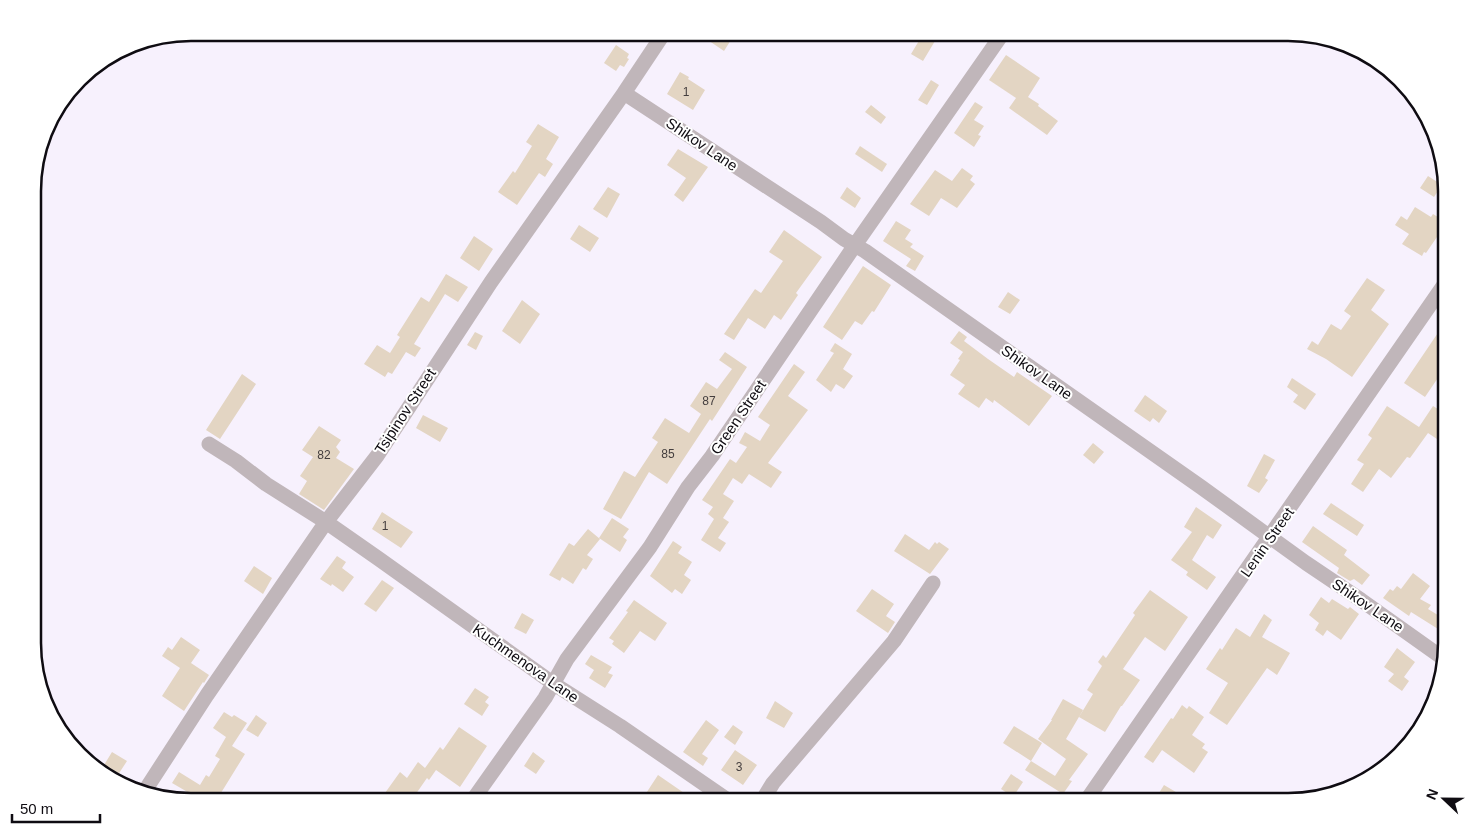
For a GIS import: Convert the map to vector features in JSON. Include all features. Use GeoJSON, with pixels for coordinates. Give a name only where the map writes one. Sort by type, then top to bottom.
{"type":"FeatureCollection","features":[{"type":"Feature","properties":{"kind":"street","name":"Tsipinov Street"},"geometry":{"type":"LineString","coordinates":[[148,786],[212,687],[326,522],[377,456],[491,282],[624,93],[658,41]]}},
{"type":"Feature","properties":{"kind":"street","name":"Green Street"},"geometry":{"type":"LineString","coordinates":[[478,793],[554,684],[566,659],[650,548],[688,487],[718,448],[855,245],[997,41]]}},
{"type":"Feature","properties":{"kind":"street","name":"Shikov Lane"},"geometry":{"type":"LineString","coordinates":[[624,93],[918,288],[1437,653]]}},
{"type":"Feature","properties":{"kind":"street","name":"Lenin Street"},"geometry":{"type":"LineString","coordinates":[[1092,792],[1437,295]]}},
{"type":"Feature","properties":{"kind":"street","name":"Kuchmenova Lane"},"geometry":{"type":"LineString","coordinates":[[209,444],[236,461],[266,484],[326,522],[554,684],[620,726],[717,793]]}},
{"type":"Feature","properties":{"kind":"street"},"geometry":{"type":"LineString","coordinates":[[767,792],[773,782],[894,642],[933,583]]}},
{"type":"Feature","properties":{"kind":"building"},"geometry":{"type":"Polygon","coordinates":[[[709,41],[730,41],[724,51],[709,41]]]}},
{"type":"Feature","properties":{"kind":"building"},"geometry":{"type":"Polygon","coordinates":[[[919,41],[935,41],[923,61],[911,54],[919,41]]]}},
{"type":"Feature","properties":{"kind":"building"},"geometry":{"type":"Polygon","coordinates":[[[616,45],[629,54],[627,58],[629,59],[624,67],[620,65],[616,71],[604,63],[616,45]]]}},
{"type":"Feature","properties":{"kind":"building"},"geometry":{"type":"Polygon","coordinates":[[[1006,55],[1040,78],[1028,97],[1058,121],[1047,135],[1009,108],[1016,98],[989,80],[1006,55]]]}},
{"type":"Feature","properties":{"kind":"building"},"geometry":{"type":"Polygon","coordinates":[[[680,72],[705,90],[693,110],[667,94],[680,72]]]}},
{"type":"Feature","properties":{"kind":"building"},"geometry":{"type":"Polygon","coordinates":[[[931,80],[939,85],[927,105],[918,100],[931,80]]]}},
{"type":"Feature","properties":{"kind":"building"},"geometry":{"type":"Polygon","coordinates":[[[975,102],[983,107],[974,120],[984,126],[978,135],[981,136],[974,147],[954,133],[975,102]]]}},
{"type":"Feature","properties":{"kind":"building"},"geometry":{"type":"Polygon","coordinates":[[[871,105],[886,117],[881,124],[865,112],[871,105]]]}},
{"type":"Feature","properties":{"kind":"building"},"geometry":{"type":"Polygon","coordinates":[[[538,124],[559,137],[546,159],[553,164],[545,177],[539,173],[517,205],[498,192],[513,171],[515,173],[532,146],[526,142],[538,124]]]}},
{"type":"Feature","properties":{"kind":"building"},"geometry":{"type":"Polygon","coordinates":[[[860,146],[887,164],[882,172],[855,154],[860,146]]]}},
{"type":"Feature","properties":{"kind":"building"},"geometry":{"type":"Polygon","coordinates":[[[678,149],[708,167],[683,202],[674,195],[686,178],[667,165],[678,149]]]}},
{"type":"Feature","properties":{"kind":"building"},"geometry":{"type":"Polygon","coordinates":[[[962,168],[973,176],[970,180],[975,184],[957,208],[941,198],[929,216],[910,204],[935,170],[952,181],[962,168]]]}},
{"type":"Feature","properties":{"kind":"building"},"geometry":{"type":"Polygon","coordinates":[[[1428,176],[1437,182],[1437,192],[1434,197],[1420,188],[1428,176]]]}},
{"type":"Feature","properties":{"kind":"building"},"geometry":{"type":"Polygon","coordinates":[[[608,187],[620,194],[607,218],[593,209],[608,187]]]}},
{"type":"Feature","properties":{"kind":"building"},"geometry":{"type":"Polygon","coordinates":[[[847,187],[861,198],[855,208],[840,198],[847,187]]]}},
{"type":"Feature","properties":{"kind":"building"},"geometry":{"type":"Polygon","coordinates":[[[1415,207],[1431,217],[1433,214],[1437,216],[1437,237],[1422,256],[1402,244],[1409,234],[1395,225],[1401,216],[1407,220],[1415,207]]]}},
{"type":"Feature","properties":{"kind":"building"},"geometry":{"type":"Polygon","coordinates":[[[896,221],[911,230],[905,239],[913,244],[910,247],[924,256],[915,271],[906,266],[911,259],[883,241],[896,221]]]}},
{"type":"Feature","properties":{"kind":"building"},"geometry":{"type":"Polygon","coordinates":[[[579,225],[599,238],[590,252],[570,239],[579,225]]]}},
{"type":"Feature","properties":{"kind":"building"},"geometry":{"type":"Polygon","coordinates":[[[784,230],[822,257],[796,293],[798,295],[781,320],[774,315],[765,329],[748,318],[734,340],[724,334],[755,289],[761,293],[783,261],[769,252],[784,230]]]}},
{"type":"Feature","properties":{"kind":"building"},"geometry":{"type":"Polygon","coordinates":[[[474,236],[493,249],[479,271],[460,258],[474,236]]]}},
{"type":"Feature","properties":{"kind":"building"},"geometry":{"type":"Polygon","coordinates":[[[863,266],[891,285],[874,312],[872,311],[862,325],[855,321],[842,340],[823,327],[863,266]]]}},
{"type":"Feature","properties":{"kind":"building"},"geometry":{"type":"Polygon","coordinates":[[[446,274],[468,287],[458,302],[445,294],[414,344],[421,348],[415,357],[406,352],[392,374],[388,372],[385,377],[364,364],[377,345],[390,353],[400,337],[397,335],[421,297],[429,302],[446,274]]]}},
{"type":"Feature","properties":{"kind":"building"},"geometry":{"type":"Polygon","coordinates":[[[1367,278],[1385,290],[1371,310],[1389,324],[1352,377],[1326,359],[1307,349],[1312,341],[1318,345],[1331,324],[1341,330],[1351,316],[1344,311],[1367,278]]]}},
{"type":"Feature","properties":{"kind":"building"},"geometry":{"type":"Polygon","coordinates":[[[1008,292],[1020,300],[1010,314],[998,307],[1008,292]]]}},
{"type":"Feature","properties":{"kind":"building"},"geometry":{"type":"Polygon","coordinates":[[[522,300],[540,314],[520,344],[502,331],[522,300]]]}},
{"type":"Feature","properties":{"kind":"building"},"geometry":{"type":"Polygon","coordinates":[[[959,331],[967,337],[964,341],[988,359],[1014,377],[1017,372],[1052,396],[1029,426],[994,400],[993,403],[986,398],[979,408],[958,394],[965,385],[950,375],[963,352],[950,343],[959,331]]]}},
{"type":"Feature","properties":{"kind":"building"},"geometry":{"type":"Polygon","coordinates":[[[475,332],[483,336],[476,350],[467,345],[475,332]]]}},
{"type":"Feature","properties":{"kind":"building"},"geometry":{"type":"Polygon","coordinates":[[[1437,334],[1437,379],[1425,397],[1404,383],[1437,334]]]}},
{"type":"Feature","properties":{"kind":"building"},"geometry":{"type":"Polygon","coordinates":[[[835,343],[852,354],[843,369],[853,376],[844,389],[836,384],[831,392],[816,380],[834,353],[830,351],[835,343]]]}},
{"type":"Feature","properties":{"kind":"building"},"geometry":{"type":"Polygon","coordinates":[[[725,352],[747,367],[712,421],[710,419],[667,484],[649,472],[621,519],[603,509],[624,471],[635,477],[658,442],[652,438],[665,418],[689,433],[701,414],[690,406],[706,382],[717,389],[732,369],[719,360],[725,352]]]}},
{"type":"Feature","properties":{"kind":"building"},"geometry":{"type":"Polygon","coordinates":[[[794,364],[805,372],[788,396],[808,410],[768,463],[782,472],[771,488],[749,474],[742,484],[733,478],[723,494],[734,501],[723,518],[729,522],[718,538],[726,543],[720,552],[701,540],[714,519],[708,514],[713,507],[702,500],[730,459],[736,463],[747,447],[739,443],[745,432],[760,441],[770,425],[758,417],[794,364]]]}},
{"type":"Feature","properties":{"kind":"building"},"geometry":{"type":"Polygon","coordinates":[[[242,374],[256,384],[220,439],[206,430],[242,374]]]}},
{"type":"Feature","properties":{"kind":"building"},"geometry":{"type":"Polygon","coordinates":[[[1292,378],[1316,394],[1305,410],[1293,402],[1298,395],[1287,387],[1292,378]]]}},
{"type":"Feature","properties":{"kind":"building"},"geometry":{"type":"Polygon","coordinates":[[[1145,395],[1167,411],[1159,423],[1153,418],[1150,422],[1134,411],[1145,395]]]}},
{"type":"Feature","properties":{"kind":"building"},"geometry":{"type":"Polygon","coordinates":[[[1387,406],[1419,427],[1433,406],[1437,408],[1437,439],[1428,433],[1410,458],[1407,457],[1391,478],[1379,469],[1363,492],[1351,484],[1364,464],[1357,460],[1372,438],[1368,435],[1387,406]]]}},
{"type":"Feature","properties":{"kind":"building"},"geometry":{"type":"Polygon","coordinates":[[[423,415],[448,428],[440,442],[416,428],[423,415]]]}},
{"type":"Feature","properties":{"kind":"building"},"geometry":{"type":"Polygon","coordinates":[[[319,426],[341,440],[336,447],[340,452],[336,458],[354,469],[324,510],[299,494],[307,481],[300,476],[313,457],[302,450],[319,426]]]}},
{"type":"Feature","properties":{"kind":"building"},"geometry":{"type":"Polygon","coordinates":[[[1093,443],[1104,452],[1094,464],[1083,455],[1093,443]]]}},
{"type":"Feature","properties":{"kind":"building"},"geometry":{"type":"Polygon","coordinates":[[[1264,454],[1275,460],[1265,478],[1268,480],[1259,493],[1247,486],[1264,454]]]}},
{"type":"Feature","properties":{"kind":"building"},"geometry":{"type":"Polygon","coordinates":[[[1331,503],[1364,525],[1357,536],[1323,514],[1331,503]]]}},
{"type":"Feature","properties":{"kind":"building"},"geometry":{"type":"Polygon","coordinates":[[[1196,507],[1222,525],[1213,539],[1207,535],[1192,560],[1216,577],[1207,590],[1186,575],[1188,572],[1171,560],[1192,532],[1184,527],[1196,507]]]}},
{"type":"Feature","properties":{"kind":"building"},"geometry":{"type":"Polygon","coordinates":[[[382,512],[413,532],[401,548],[372,529],[382,512]]]}},
{"type":"Feature","properties":{"kind":"building"},"geometry":{"type":"Polygon","coordinates":[[[612,518],[629,529],[623,537],[627,540],[620,552],[599,538],[612,518]]]}},
{"type":"Feature","properties":{"kind":"building"},"geometry":{"type":"Polygon","coordinates":[[[1313,526],[1347,550],[1344,555],[1370,575],[1362,585],[1354,579],[1350,581],[1337,573],[1339,568],[1302,542],[1313,526]]]}},
{"type":"Feature","properties":{"kind":"building"},"geometry":{"type":"Polygon","coordinates":[[[588,529],[600,539],[587,555],[593,559],[586,570],[583,568],[573,584],[562,577],[560,581],[549,575],[569,543],[574,546],[588,529]]]}},
{"type":"Feature","properties":{"kind":"building"},"geometry":{"type":"Polygon","coordinates":[[[905,534],[929,550],[935,542],[937,544],[939,542],[949,549],[930,574],[894,551],[905,534]]]}},
{"type":"Feature","properties":{"kind":"building"},"geometry":{"type":"Polygon","coordinates":[[[673,541],[682,547],[678,553],[692,562],[684,575],[691,580],[682,594],[675,589],[672,593],[650,576],[673,541]]]}},
{"type":"Feature","properties":{"kind":"building"},"geometry":{"type":"Polygon","coordinates":[[[337,556],[346,562],[342,568],[354,577],[343,592],[332,584],[331,586],[320,579],[337,556]]]}},
{"type":"Feature","properties":{"kind":"building"},"geometry":{"type":"Polygon","coordinates":[[[254,566],[272,578],[263,594],[244,581],[254,566]]]}},
{"type":"Feature","properties":{"kind":"building"},"geometry":{"type":"Polygon","coordinates":[[[1413,573],[1430,586],[1420,599],[1431,605],[1428,609],[1437,614],[1437,628],[1411,612],[1409,616],[1383,598],[1390,589],[1393,591],[1397,586],[1401,589],[1413,573]]]}},
{"type":"Feature","properties":{"kind":"building"},"geometry":{"type":"Polygon","coordinates":[[[382,580],[394,588],[376,612],[364,604],[382,580]]]}},
{"type":"Feature","properties":{"kind":"building"},"geometry":{"type":"Polygon","coordinates":[[[872,589],[894,604],[886,616],[895,622],[888,633],[856,611],[872,589]]]}},
{"type":"Feature","properties":{"kind":"building"},"geometry":{"type":"Polygon","coordinates":[[[1150,590],[1188,617],[1165,651],[1145,637],[1123,669],[1140,680],[1105,732],[1079,717],[1093,694],[1087,690],[1102,666],[1098,662],[1103,655],[1106,658],[1135,615],[1133,613],[1150,590]]]}},
{"type":"Feature","properties":{"kind":"building"},"geometry":{"type":"Polygon","coordinates":[[[1321,597],[1329,603],[1332,599],[1348,609],[1350,607],[1359,614],[1341,640],[1327,630],[1323,636],[1315,630],[1319,623],[1309,615],[1321,597]]]}},
{"type":"Feature","properties":{"kind":"building"},"geometry":{"type":"Polygon","coordinates":[[[634,600],[667,623],[655,641],[640,631],[624,653],[612,644],[614,641],[609,638],[628,612],[626,611],[634,600]]]}},
{"type":"Feature","properties":{"kind":"building"},"geometry":{"type":"Polygon","coordinates":[[[522,613],[534,620],[526,634],[514,628],[522,613]]]}},
{"type":"Feature","properties":{"kind":"building"},"geometry":{"type":"Polygon","coordinates":[[[1264,614],[1272,620],[1262,637],[1290,653],[1277,675],[1267,668],[1227,725],[1209,713],[1228,683],[1206,669],[1220,648],[1222,650],[1236,628],[1250,637],[1264,614]]]}},
{"type":"Feature","properties":{"kind":"building"},"geometry":{"type":"Polygon","coordinates":[[[181,637],[200,650],[191,663],[209,675],[184,711],[162,696],[180,668],[162,656],[168,647],[172,650],[181,637]]]}},
{"type":"Feature","properties":{"kind":"building"},"geometry":{"type":"Polygon","coordinates":[[[1397,648],[1415,662],[1404,677],[1409,681],[1402,691],[1388,681],[1394,674],[1384,667],[1397,648]]]}},
{"type":"Feature","properties":{"kind":"building"},"geometry":{"type":"Polygon","coordinates":[[[591,655],[612,667],[608,673],[613,675],[605,688],[589,678],[594,670],[585,664],[591,655]]]}},
{"type":"Feature","properties":{"kind":"building"},"geometry":{"type":"Polygon","coordinates":[[[475,688],[489,697],[485,702],[489,705],[482,716],[464,704],[475,688]]]}},
{"type":"Feature","properties":{"kind":"building"},"geometry":{"type":"Polygon","coordinates":[[[1063,699],[1083,710],[1066,739],[1088,754],[1069,780],[1072,781],[1064,792],[1060,792],[1025,770],[1031,761],[1055,776],[1066,759],[1038,739],[1063,699]]]}},
{"type":"Feature","properties":{"kind":"building"},"geometry":{"type":"Polygon","coordinates":[[[775,701],[793,713],[784,728],[766,718],[775,701]]]}},
{"type":"Feature","properties":{"kind":"building"},"geometry":{"type":"Polygon","coordinates":[[[1182,705],[1187,709],[1189,706],[1204,717],[1192,735],[1205,744],[1202,748],[1208,752],[1194,773],[1162,750],[1153,763],[1144,757],[1182,705]]]}},
{"type":"Feature","properties":{"kind":"building"},"geometry":{"type":"Polygon","coordinates":[[[224,712],[232,717],[234,715],[247,723],[232,746],[245,754],[221,793],[189,793],[172,783],[179,772],[200,785],[206,775],[209,777],[220,759],[215,756],[226,737],[213,728],[224,712]]]}},
{"type":"Feature","properties":{"kind":"building"},"geometry":{"type":"Polygon","coordinates":[[[256,715],[267,723],[258,737],[246,730],[256,715]]]}},
{"type":"Feature","properties":{"kind":"building"},"geometry":{"type":"Polygon","coordinates":[[[706,720],[719,730],[702,754],[708,758],[703,766],[683,752],[706,720]]]}},
{"type":"Feature","properties":{"kind":"building"},"geometry":{"type":"Polygon","coordinates":[[[733,725],[743,732],[735,745],[724,737],[733,725]]]}},
{"type":"Feature","properties":{"kind":"building"},"geometry":{"type":"Polygon","coordinates":[[[1014,726],[1042,743],[1031,761],[1003,743],[1014,726]]]}},
{"type":"Feature","properties":{"kind":"building"},"geometry":{"type":"Polygon","coordinates":[[[459,727],[487,746],[460,787],[436,770],[429,780],[427,778],[417,793],[385,793],[400,772],[407,778],[418,762],[425,768],[440,747],[443,750],[459,727]]]}},
{"type":"Feature","properties":{"kind":"building"},"geometry":{"type":"Polygon","coordinates":[[[735,750],[757,765],[743,785],[721,770],[735,750]]]}},
{"type":"Feature","properties":{"kind":"building"},"geometry":{"type":"Polygon","coordinates":[[[112,752],[127,761],[118,774],[104,765],[112,752]]]}},
{"type":"Feature","properties":{"kind":"building"},"geometry":{"type":"Polygon","coordinates":[[[533,752],[545,761],[536,774],[524,766],[533,752]]]}},
{"type":"Feature","properties":{"kind":"building"},"geometry":{"type":"Polygon","coordinates":[[[1011,774],[1023,782],[1016,792],[1006,792],[1001,789],[1011,774]]]}},
{"type":"Feature","properties":{"kind":"building"},"geometry":{"type":"Polygon","coordinates":[[[658,775],[683,793],[646,793],[658,775]]]}},
{"type":"Feature","properties":{"kind":"building"},"geometry":{"type":"Polygon","coordinates":[[[1164,785],[1176,792],[1160,792],[1164,785]]]}}]}
